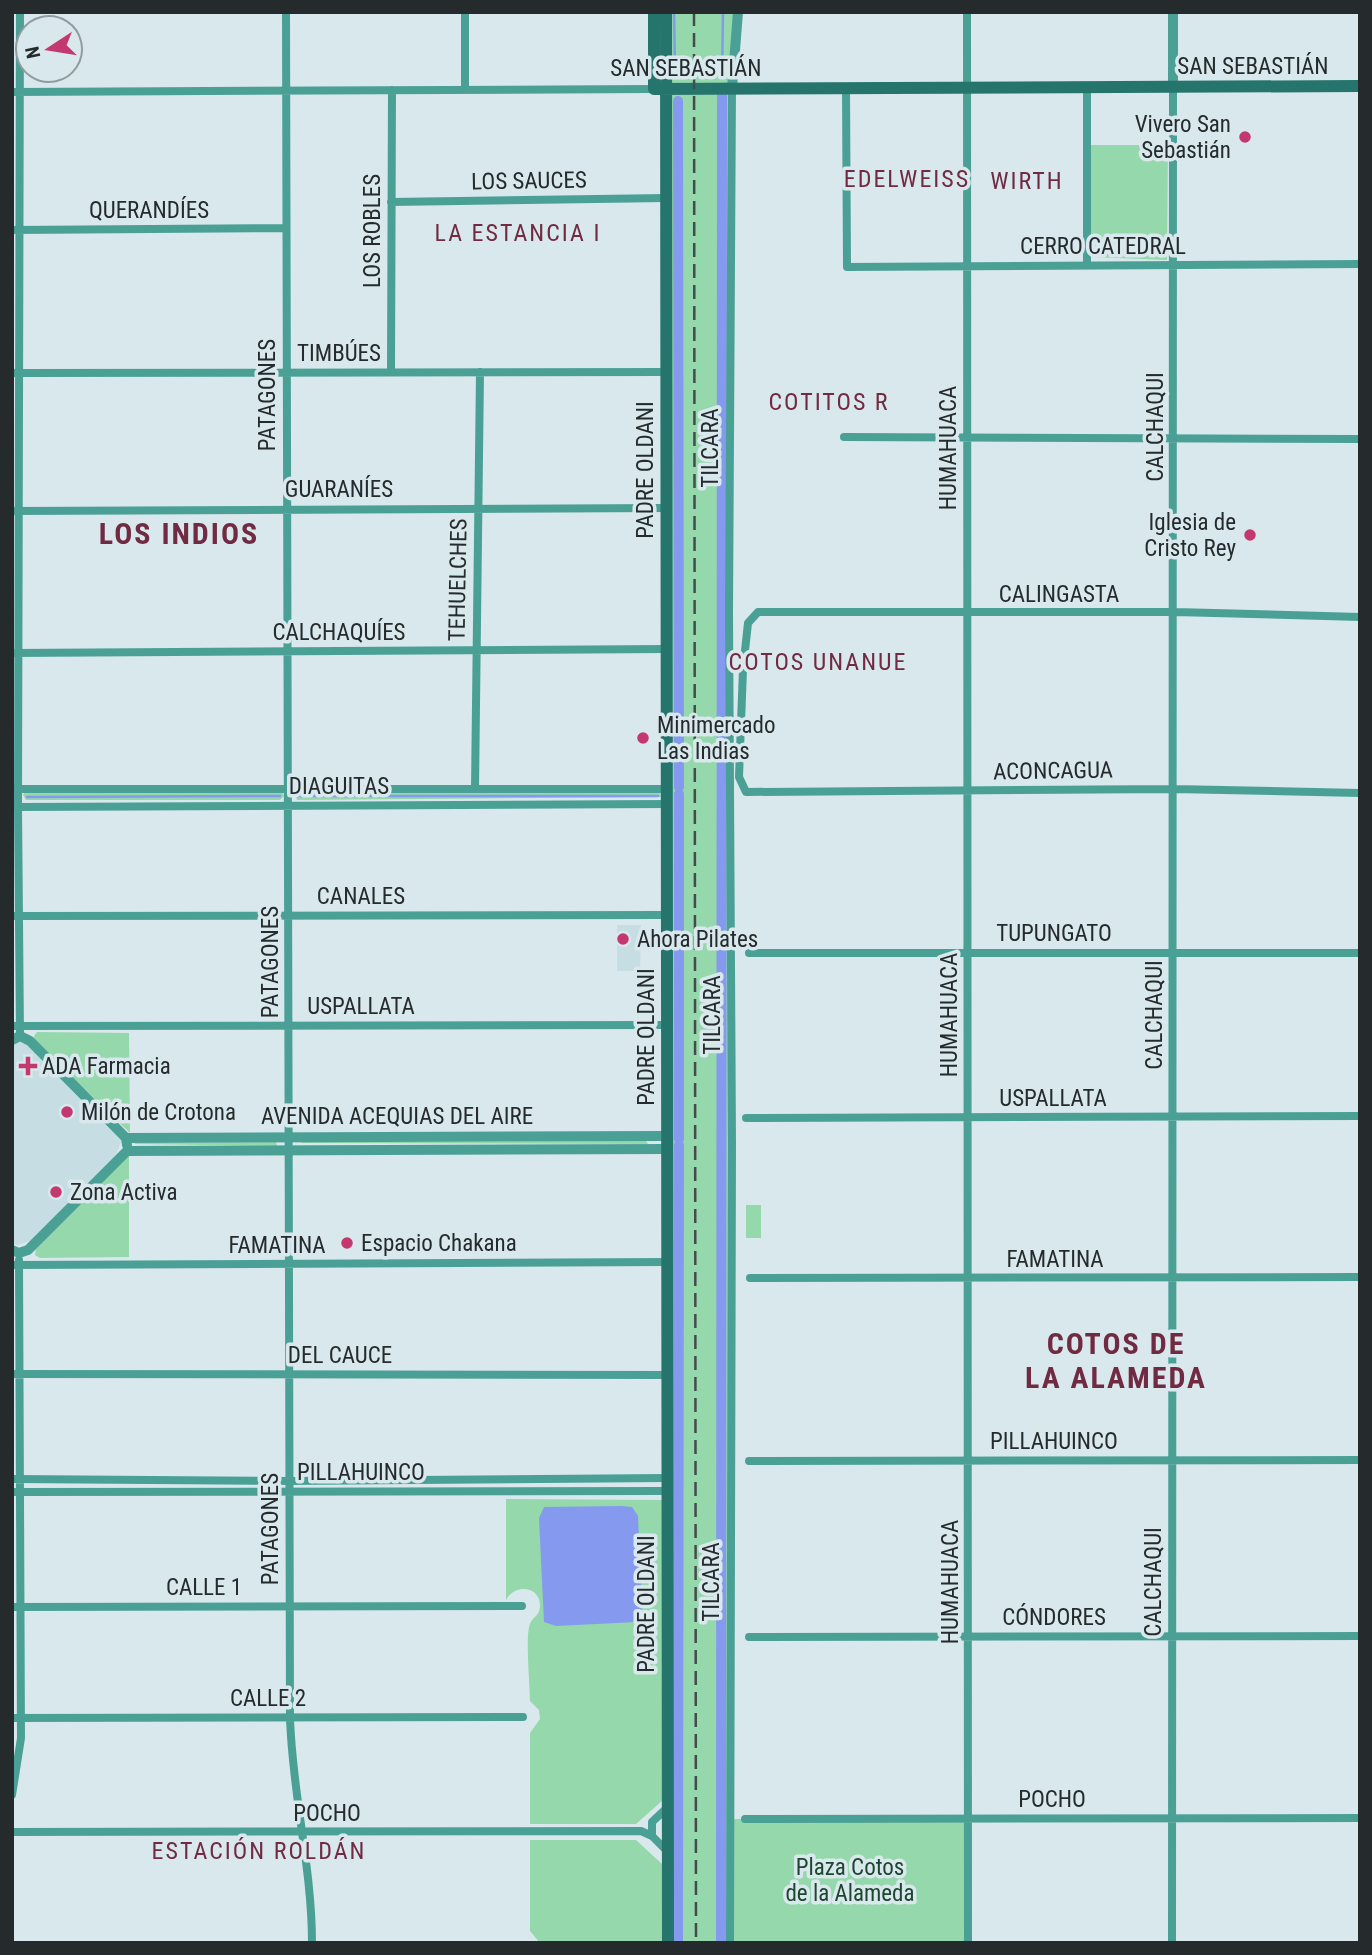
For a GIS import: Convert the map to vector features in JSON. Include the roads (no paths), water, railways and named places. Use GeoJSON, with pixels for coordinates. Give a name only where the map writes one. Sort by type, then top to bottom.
{"type":"FeatureCollection","features":[{"type":"Feature","properties":{"kind":"main road"},"geometry":{"type":"LineString","coordinates":[[654,12],[660,89]]}},
{"type":"Feature","properties":{"kind":"main road"},"geometry":{"type":"LineString","coordinates":[[660,89],[666,12]]}},
{"type":"Feature","properties":{"kind":"main road","name":"SAN SEBASTIÁN"},"geometry":{"type":"LineString","coordinates":[[660,89],[1360,86]]}},
{"type":"Feature","properties":{"kind":"main road","name":"PADRE OLDANI"},"geometry":{"type":"LineString","coordinates":[[660,89],[666,198],[668,1943]]}},
{"type":"Feature","properties":{"kind":"street"},"geometry":{"type":"LineString","coordinates":[[12,1795],[16,1718],[16,1258],[28,1250],[127,1151],[126,1138],[30,1041],[16,1032],[16,92],[20,12]]}},
{"type":"Feature","properties":{"kind":"street","name":"PATAGONES"},"geometry":{"type":"LineString","coordinates":[[286,12],[290,806],[290,1717],[293,1780],[311,1889],[312,1943]]}},
{"type":"Feature","properties":{"kind":"street"},"geometry":{"type":"LineString","coordinates":[[465,12],[465,90]]}},
{"type":"Feature","properties":{"kind":"street"},"geometry":{"type":"LineString","coordinates":[[732,88],[738,12]]}},
{"type":"Feature","properties":{"kind":"street","name":"HUMAHUACA"},"geometry":{"type":"LineString","coordinates":[[967,12],[968,1943]]}},
{"type":"Feature","properties":{"kind":"street"},"geometry":{"type":"LineString","coordinates":[[1173,12],[1173,87]]}},
{"type":"Feature","properties":{"kind":"street","name":"CALCHAQUI"},"geometry":{"type":"LineString","coordinates":[[1172,1943],[1172,1460],[1175,1278],[1173,87]]}},
{"type":"Feature","properties":{"kind":"street","name":"TILCARA"},"geometry":{"type":"LineString","coordinates":[[730,1943],[729,585],[732,88]]}},
{"type":"Feature","properties":{"kind":"street","name":"CERRO CATEDRAL"},"geometry":{"type":"LineString","coordinates":[[846,88],[847,268],[1360,264]]}},
{"type":"Feature","properties":{"kind":"street"},"geometry":{"type":"LineString","coordinates":[[1087,88],[1087,265]]}},
{"type":"Feature","properties":{"kind":"street","name":"SAN SEBASTIÁN"},"geometry":{"type":"LineString","coordinates":[[16,92],[660,89]]}},
{"type":"Feature","properties":{"kind":"street","name":"LOS ROBLES"},"geometry":{"type":"LineString","coordinates":[[391,372],[392,90]]}},
{"type":"Feature","properties":{"kind":"street","name":"LOS SAUCES"},"geometry":{"type":"LineString","coordinates":[[391,202],[666,198]]}},
{"type":"Feature","properties":{"kind":"street","name":"QUERANDÍES"},"geometry":{"type":"LineString","coordinates":[[16,230],[286,228]]}},
{"type":"Feature","properties":{"kind":"street","name":"TEHUELCHES"},"geometry":{"type":"LineString","coordinates":[[475,789],[480,372]]}},
{"type":"Feature","properties":{"kind":"street","name":"TIMBÚES"},"geometry":{"type":"LineString","coordinates":[[16,373],[666,372]]}},
{"type":"Feature","properties":{"kind":"street"},"geometry":{"type":"LineString","coordinates":[[844,436],[1360,439]]}},
{"type":"Feature","properties":{"kind":"street","name":"GUARANÍES"},"geometry":{"type":"LineString","coordinates":[[16,511],[666,508]]}},
{"type":"Feature","properties":{"kind":"street","name":"CALINGASTA"},"geometry":{"type":"LineString","coordinates":[[746,792],[739,777],[743,668],[748,623],[758,612],[1175,612],[1360,617]]}},
{"type":"Feature","properties":{"kind":"street","name":"CALCHAQUÍES"},"geometry":{"type":"LineString","coordinates":[[15,653],[667,649]]}},
{"type":"Feature","properties":{"kind":"street","name":"DIAGUITAS"},"geometry":{"type":"LineString","coordinates":[[15,789],[667,789]]}},
{"type":"Feature","properties":{"kind":"street","name":"ACONCAGUA"},"geometry":{"type":"LineString","coordinates":[[746,792],[1174,789],[1360,793]]}},
{"type":"Feature","properties":{"kind":"street","name":"DIAGUITAS"},"geometry":{"type":"LineString","coordinates":[[15,807],[667,804]]}},
{"type":"Feature","properties":{"kind":"street","name":"CANALES"},"geometry":{"type":"LineString","coordinates":[[15,916],[667,915]]}},
{"type":"Feature","properties":{"kind":"street","name":"TUPUNGATO"},"geometry":{"type":"LineString","coordinates":[[749,953],[1360,953]]}},
{"type":"Feature","properties":{"kind":"street","name":"USPALLATA"},"geometry":{"type":"LineString","coordinates":[[16,1032],[290,1025],[667,1025]]}},
{"type":"Feature","properties":{"kind":"street","name":"USPALLATA"},"geometry":{"type":"LineString","coordinates":[[746,1118],[1360,1116]]}},
{"type":"Feature","properties":{"kind":"street","name":"AVENIDA ACEQUIAS DEL AIRE"},"geometry":{"type":"LineString","coordinates":[[126,1138],[667,1143]]}},
{"type":"Feature","properties":{"kind":"street","name":"AVENIDA ACEQUIAS DEL AIRE"},"geometry":{"type":"LineString","coordinates":[[127,1151],[667,1143]]}},
{"type":"Feature","properties":{"kind":"street","name":"FAMATINA"},"geometry":{"type":"LineString","coordinates":[[16,1258],[290,1264],[667,1262]]}},
{"type":"Feature","properties":{"kind":"street","name":"FAMATINA"},"geometry":{"type":"LineString","coordinates":[[750,1278],[1360,1277]]}},
{"type":"Feature","properties":{"kind":"street","name":"DEL CAUCE"},"geometry":{"type":"LineString","coordinates":[[16,1374],[667,1375]]}},
{"type":"Feature","properties":{"kind":"street","name":"PILLAHUINCO"},"geometry":{"type":"LineString","coordinates":[[749,1461],[1360,1460]]}},
{"type":"Feature","properties":{"kind":"street","name":"PILLAHUINCO"},"geometry":{"type":"LineString","coordinates":[[16,1479],[667,1484]]}},
{"type":"Feature","properties":{"kind":"street","name":"PILLAHUINCO"},"geometry":{"type":"LineString","coordinates":[[16,1492],[289,1492],[667,1484]]}},
{"type":"Feature","properties":{"kind":"street","name":"CALLE 1"},"geometry":{"type":"LineString","coordinates":[[16,1607],[522,1606]]}},
{"type":"Feature","properties":{"kind":"street","name":"CÓNDORES"},"geometry":{"type":"LineString","coordinates":[[749,1637],[1360,1636]]}},
{"type":"Feature","properties":{"kind":"street","name":"CALLE 2"},"geometry":{"type":"LineString","coordinates":[[16,1718],[523,1717]]}},
{"type":"Feature","properties":{"kind":"street"},"geometry":{"type":"LineString","coordinates":[[641,1831],[668,1807]]}},
{"type":"Feature","properties":{"kind":"street","name":"POCHO"},"geometry":{"type":"LineString","coordinates":[[745,1819],[1360,1818]]}},
{"type":"Feature","properties":{"kind":"street"},"geometry":{"type":"LineString","coordinates":[[652,1822],[652,1836]]}},
{"type":"Feature","properties":{"kind":"street","name":"POCHO"},"geometry":{"type":"LineString","coordinates":[[12,1832],[641,1831],[652,1836],[668,1852]]}},
{"type":"Feature","properties":{"kind":"water"},"geometry":{"type":"Polygon","coordinates":[[[544,1507],[632,1507],[638,1516],[642,1614],[636,1622],[556,1626],[544,1622],[539,1518],[544,1507]]]}},
{"type":"Feature","properties":{"kind":"waterway"},"geometry":{"type":"LineString","coordinates":[[674,12],[675,69]]}},
{"type":"Feature","properties":{"kind":"waterway"},"geometry":{"type":"LineString","coordinates":[[722,78],[723,12]]}},
{"type":"Feature","properties":{"kind":"waterway"},"geometry":{"type":"LineString","coordinates":[[721,1943],[722,94]]}},
{"type":"Feature","properties":{"kind":"waterway"},"geometry":{"type":"LineString","coordinates":[[678,101],[679,787]]}},
{"type":"Feature","properties":{"kind":"waterway"},"geometry":{"type":"LineString","coordinates":[[679,794],[679,1139]]}},
{"type":"Feature","properties":{"kind":"waterway"},"geometry":{"type":"LineString","coordinates":[[27,797],[280,796]]}},
{"type":"Feature","properties":{"kind":"waterway"},"geometry":{"type":"LineString","coordinates":[[297,796],[658,796]]}},
{"type":"Feature","properties":{"kind":"waterway"},"geometry":{"type":"LineString","coordinates":[[678,1943],[679,1145]]}},
{"type":"Feature","properties":{"kind":"railway"},"geometry":{"type":"LineString","coordinates":[[694,12],[696,1943]]}},
{"type":"Feature","properties":{"kind":"place","name":"Vivero San Sebastián"},"geometry":{"type":"Point","coordinates":[1245,137]}},
{"type":"Feature","properties":{"kind":"place","name":"Iglesia de Cristo Rey"},"geometry":{"type":"Point","coordinates":[1250,535]}},
{"type":"Feature","properties":{"kind":"place","name":"Minimercado Las Indias"},"geometry":{"type":"Point","coordinates":[643,738]}},
{"type":"Feature","properties":{"kind":"place","name":"Ahora Pilates"},"geometry":{"type":"Point","coordinates":[623,939]}},
{"type":"Feature","properties":{"kind":"place","name":"ADA Farmacia"},"geometry":{"type":"Point","coordinates":[28,1066]}},
{"type":"Feature","properties":{"kind":"place","name":"Milón de Crotona"},"geometry":{"type":"Point","coordinates":[67,1112]}},
{"type":"Feature","properties":{"kind":"place","name":"Zona Activa"},"geometry":{"type":"Point","coordinates":[56,1192]}},
{"type":"Feature","properties":{"kind":"place","name":"Espacio Chakana"},"geometry":{"type":"Point","coordinates":[347,1243]}},
{"type":"Feature","properties":{"kind":"district","name":"EDELWEISS"},"geometry":{"type":"Point","coordinates":[907,179]}},
{"type":"Feature","properties":{"kind":"district","name":"WIRTH"},"geometry":{"type":"Point","coordinates":[1027,181]}},
{"type":"Feature","properties":{"kind":"district","name":"LA ESTANCIA I"},"geometry":{"type":"Point","coordinates":[518,233]}},
{"type":"Feature","properties":{"kind":"district","name":"COTITOS R"},"geometry":{"type":"Point","coordinates":[829,402]}},
{"type":"Feature","properties":{"kind":"district","name":"LOS INDIOS"},"geometry":{"type":"Point","coordinates":[179,533]}},
{"type":"Feature","properties":{"kind":"district","name":"COTOS UNANUE"},"geometry":{"type":"Point","coordinates":[818,662]}},
{"type":"Feature","properties":{"kind":"district","name":"COTOS DE LA ALAMEDA"},"geometry":{"type":"Point","coordinates":[1116,1360]}},
{"type":"Feature","properties":{"kind":"district","name":"ESTACIÓN ROLDÁN"},"geometry":{"type":"Point","coordinates":[259,1851]}},
{"type":"Feature","properties":{"kind":"park label","name":"Plaza Cotos de la Alameda"},"geometry":{"type":"Point","coordinates":[850,1880]}}]}
